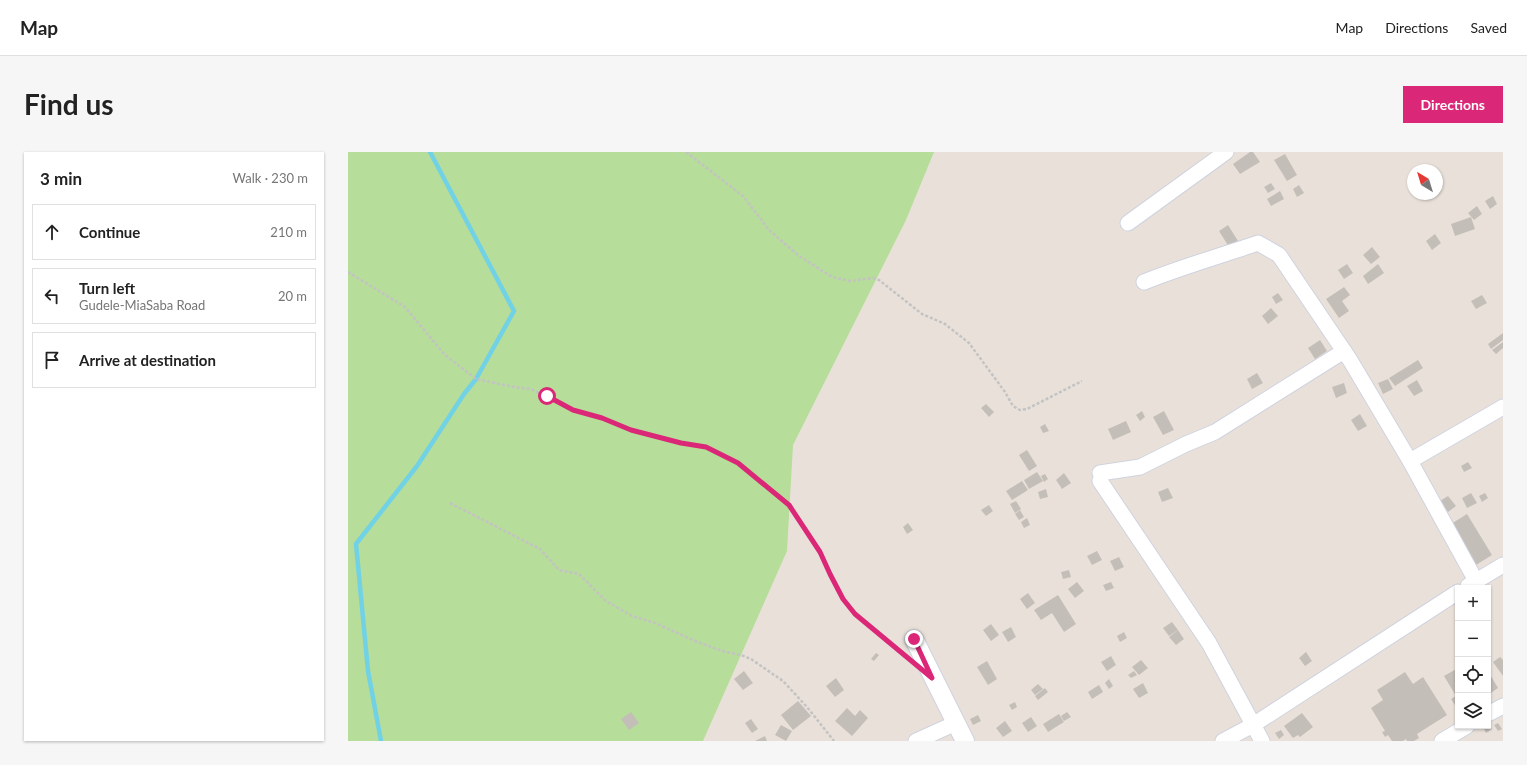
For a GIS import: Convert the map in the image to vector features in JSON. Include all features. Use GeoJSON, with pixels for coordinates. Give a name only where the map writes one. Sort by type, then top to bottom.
{"type":"FeatureCollection","features":[{"type":"Feature","properties":{"kind":"street"},"geometry":{"type":"LineString","coordinates":[[1128,223],[1226,152]]}},
{"type":"Feature","properties":{"kind":"street"},"geometry":{"type":"LineString","coordinates":[[1144,282],[1177,269],[1258,243],[1279,255],[1344,351],[1410,461],[1470,584],[1503,565]]}},
{"type":"Feature","properties":{"kind":"street"},"geometry":{"type":"LineString","coordinates":[[1262,741],[1209,643],[1100,477],[1140,467],[1186,444],[1215,432],[1344,351]]}},
{"type":"Feature","properties":{"kind":"street"},"geometry":{"type":"LineString","coordinates":[[1410,461],[1503,407]]}},
{"type":"Feature","properties":{"kind":"street"},"geometry":{"type":"LineString","coordinates":[[1223,741],[1253,725],[1455,594]]}},
{"type":"Feature","properties":{"kind":"street"},"geometry":{"type":"LineString","coordinates":[[914,639],[932,678],[965,741]]}},
{"type":"Feature","properties":{"kind":"street"},"geometry":{"type":"LineString","coordinates":[[1491,712],[1503,706]]}},
{"type":"Feature","properties":{"kind":"street"},"geometry":{"type":"LineString","coordinates":[[916,741],[956,722]]}},
{"type":"Feature","properties":{"kind":"street"},"geometry":{"type":"LineString","coordinates":[[1442,741],[1462,729]]}},
{"type":"Feature","properties":{"kind":"path"},"geometry":{"type":"LineString","coordinates":[[686,152],[743,196],[769,230],[800,256],[832,277],[850,281],[873,278],[879,280],[922,314],[945,324],[969,343],[1006,392],[1013,406],[1020,410],[1027,409],[1082,381]]}},
{"type":"Feature","properties":{"kind":"path"},"geometry":{"type":"LineString","coordinates":[[348,272],[405,307],[445,356],[476,379],[531,389],[573,410],[602,418],[631,430],[681,443],[706,447],[738,463],[789,505],[820,552],[843,599],[855,614],[903,653]]}},
{"type":"Feature","properties":{"kind":"path"},"geometry":{"type":"LineString","coordinates":[[450,503],[540,549],[559,570],[579,574],[606,601],[632,616],[655,623],[695,641],[722,650],[741,654],[751,659],[783,681],[834,741]]}},
{"type":"Feature","properties":{"kind":"green space"},"geometry":{"type":"Polygon","coordinates":[[[348,152],[934,152],[906,220],[793,445],[787,551],[703,741],[348,741],[348,152]]]}},
{"type":"Feature","properties":{"kind":"building"},"geometry":{"type":"Polygon","coordinates":[[[1250,152],[1253,152],[1260,162],[1240,174],[1233,164],[1250,152]]]}},
{"type":"Feature","properties":{"kind":"building"},"geometry":{"type":"Polygon","coordinates":[[[1285,154],[1297,175],[1287,181],[1274,160],[1285,154]]]}},
{"type":"Feature","properties":{"kind":"building"},"geometry":{"type":"Polygon","coordinates":[[[1271,183],[1275,189],[1268,193],[1264,187],[1271,183]]]}},
{"type":"Feature","properties":{"kind":"building"},"geometry":{"type":"Polygon","coordinates":[[[1299,185],[1304,193],[1297,197],[1293,189],[1299,185]]]}},
{"type":"Feature","properties":{"kind":"building"},"geometry":{"type":"Polygon","coordinates":[[[1280,191],[1284,199],[1271,206],[1267,199],[1280,191]]]}},
{"type":"Feature","properties":{"kind":"building"},"geometry":{"type":"Polygon","coordinates":[[[1493,196],[1497,204],[1490,209],[1485,201],[1493,196]]]}},
{"type":"Feature","properties":{"kind":"building"},"geometry":{"type":"Polygon","coordinates":[[[1477,206],[1482,214],[1474,220],[1468,213],[1477,206]]]}},
{"type":"Feature","properties":{"kind":"building"},"geometry":{"type":"Polygon","coordinates":[[[1471,217],[1475,229],[1455,236],[1451,224],[1471,217]]]}},
{"type":"Feature","properties":{"kind":"building"},"geometry":{"type":"Polygon","coordinates":[[[1228,225],[1238,241],[1229,247],[1219,231],[1228,225]]]}},
{"type":"Feature","properties":{"kind":"building"},"geometry":{"type":"Polygon","coordinates":[[[1435,234],[1441,243],[1432,250],[1426,241],[1435,234]]]}},
{"type":"Feature","properties":{"kind":"building"},"geometry":{"type":"Polygon","coordinates":[[[1372,247],[1380,257],[1371,264],[1363,255],[1372,247]]]}},
{"type":"Feature","properties":{"kind":"building"},"geometry":{"type":"Polygon","coordinates":[[[1347,264],[1353,273],[1344,279],[1338,270],[1347,264]]]}},
{"type":"Feature","properties":{"kind":"building"},"geometry":{"type":"Polygon","coordinates":[[[1378,264],[1384,273],[1368,284],[1363,276],[1378,264]]]}},
{"type":"Feature","properties":{"kind":"building"},"geometry":{"type":"Polygon","coordinates":[[[1344,287],[1350,295],[1342,301],[1349,311],[1339,318],[1326,299],[1344,287]]]}},
{"type":"Feature","properties":{"kind":"building"},"geometry":{"type":"Polygon","coordinates":[[[1278,293],[1283,300],[1276,304],[1272,297],[1278,293]]]}},
{"type":"Feature","properties":{"kind":"building"},"geometry":{"type":"Polygon","coordinates":[[[1482,295],[1487,303],[1476,309],[1471,301],[1482,295]]]}},
{"type":"Feature","properties":{"kind":"building"},"geometry":{"type":"Polygon","coordinates":[[[1271,308],[1278,316],[1268,324],[1262,316],[1271,308]]]}},
{"type":"Feature","properties":{"kind":"building"},"geometry":{"type":"Polygon","coordinates":[[[1503,333],[1503,340],[1491,349],[1488,344],[1503,333]]]}},
{"type":"Feature","properties":{"kind":"building"},"geometry":{"type":"Polygon","coordinates":[[[1320,340],[1327,351],[1315,359],[1308,348],[1320,340]]]}},
{"type":"Feature","properties":{"kind":"building"},"geometry":{"type":"Polygon","coordinates":[[[1503,342],[1503,348],[1496,354],[1492,350],[1503,342]]]}},
{"type":"Feature","properties":{"kind":"building"},"geometry":{"type":"Polygon","coordinates":[[[1418,360],[1423,368],[1395,386],[1389,378],[1418,360]]]}},
{"type":"Feature","properties":{"kind":"building"},"geometry":{"type":"Polygon","coordinates":[[[1257,373],[1263,383],[1252,389],[1247,379],[1257,373]]]}},
{"type":"Feature","properties":{"kind":"building"},"geometry":{"type":"Polygon","coordinates":[[[1388,379],[1393,389],[1383,394],[1378,383],[1388,379]]]}},
{"type":"Feature","properties":{"kind":"building"},"geometry":{"type":"Polygon","coordinates":[[[1417,380],[1423,391],[1414,396],[1407,386],[1417,380]]]}},
{"type":"Feature","properties":{"kind":"building"},"geometry":{"type":"Polygon","coordinates":[[[1344,383],[1347,393],[1336,398],[1332,387],[1344,383]]]}},
{"type":"Feature","properties":{"kind":"building"},"geometry":{"type":"Polygon","coordinates":[[[986,404],[994,412],[989,417],[981,408],[986,404]]]}},
{"type":"Feature","properties":{"kind":"building"},"geometry":{"type":"Polygon","coordinates":[[[1142,411],[1145,417],[1140,421],[1136,415],[1142,411]]]}},
{"type":"Feature","properties":{"kind":"building"},"geometry":{"type":"Polygon","coordinates":[[[1164,411],[1174,430],[1163,435],[1153,417],[1164,411]]]}},
{"type":"Feature","properties":{"kind":"building"},"geometry":{"type":"Polygon","coordinates":[[[1360,414],[1367,426],[1358,431],[1351,420],[1360,414]]]}},
{"type":"Feature","properties":{"kind":"building"},"geometry":{"type":"Polygon","coordinates":[[[1126,421],[1131,432],[1113,440],[1108,429],[1126,421]]]}},
{"type":"Feature","properties":{"kind":"building"},"geometry":{"type":"Polygon","coordinates":[[[1045,424],[1049,431],[1043,433],[1040,427],[1045,424]]]}},
{"type":"Feature","properties":{"kind":"building"},"geometry":{"type":"Polygon","coordinates":[[[1027,450],[1037,466],[1029,471],[1019,455],[1027,450]]]}},
{"type":"Feature","properties":{"kind":"building"},"geometry":{"type":"Polygon","coordinates":[[[1468,462],[1472,468],[1464,472],[1461,466],[1468,462]]]}},
{"type":"Feature","properties":{"kind":"building"},"geometry":{"type":"Polygon","coordinates":[[[1037,472],[1043,481],[1029,489],[1024,480],[1037,472]]]}},
{"type":"Feature","properties":{"kind":"building"},"geometry":{"type":"Polygon","coordinates":[[[1064,473],[1071,483],[1062,489],[1056,480],[1064,473]]]}},
{"type":"Feature","properties":{"kind":"building"},"geometry":{"type":"Polygon","coordinates":[[[1045,474],[1048,479],[1044,482],[1041,476],[1045,474]]]}},
{"type":"Feature","properties":{"kind":"building"},"geometry":{"type":"Polygon","coordinates":[[[1022,481],[1028,490],[1012,500],[1006,491],[1022,481]]]}},
{"type":"Feature","properties":{"kind":"building"},"geometry":{"type":"Polygon","coordinates":[[[1168,488],[1173,498],[1162,502],[1158,492],[1168,488]]]}},
{"type":"Feature","properties":{"kind":"building"},"geometry":{"type":"Polygon","coordinates":[[[1046,489],[1048,497],[1040,499],[1038,492],[1046,489]]]}},
{"type":"Feature","properties":{"kind":"building"},"geometry":{"type":"Polygon","coordinates":[[[1471,493],[1477,503],[1467,508],[1462,498],[1471,493]]]}},
{"type":"Feature","properties":{"kind":"building"},"geometry":{"type":"Polygon","coordinates":[[[1485,493],[1488,498],[1482,502],[1479,496],[1485,493]]]}},
{"type":"Feature","properties":{"kind":"building"},"geometry":{"type":"Polygon","coordinates":[[[1448,496],[1456,506],[1448,512],[1440,501],[1448,496]]]}},
{"type":"Feature","properties":{"kind":"building"},"geometry":{"type":"Polygon","coordinates":[[[1016,501],[1021,509],[1015,513],[1010,504],[1016,501]]]}},
{"type":"Feature","properties":{"kind":"building"},"geometry":{"type":"Polygon","coordinates":[[[989,505],[993,511],[986,516],[981,510],[989,505]]]}},
{"type":"Feature","properties":{"kind":"building"},"geometry":{"type":"Polygon","coordinates":[[[1020,510],[1024,517],[1019,520],[1015,514],[1020,510]]]}},
{"type":"Feature","properties":{"kind":"building"},"geometry":{"type":"Polygon","coordinates":[[[1467,514],[1492,555],[1476,565],[1451,524],[1467,514]]]}},
{"type":"Feature","properties":{"kind":"building"},"geometry":{"type":"Polygon","coordinates":[[[1027,518],[1030,525],[1024,528],[1021,522],[1027,518]]]}},
{"type":"Feature","properties":{"kind":"building"},"geometry":{"type":"Polygon","coordinates":[[[908,523],[913,530],[907,534],[903,527],[908,523]]]}},
{"type":"Feature","properties":{"kind":"building"},"geometry":{"type":"Polygon","coordinates":[[[1097,551],[1102,560],[1092,565],[1087,556],[1097,551]]]}},
{"type":"Feature","properties":{"kind":"building"},"geometry":{"type":"Polygon","coordinates":[[[1119,557],[1124,567],[1115,571],[1110,561],[1119,557]]]}},
{"type":"Feature","properties":{"kind":"building"},"geometry":{"type":"Polygon","coordinates":[[[1069,570],[1071,577],[1063,579],[1061,572],[1069,570]]]}},
{"type":"Feature","properties":{"kind":"building"},"geometry":{"type":"Polygon","coordinates":[[[1077,582],[1084,591],[1075,598],[1068,589],[1077,582]]]}},
{"type":"Feature","properties":{"kind":"building"},"geometry":{"type":"Polygon","coordinates":[[[1111,582],[1114,588],[1106,591],[1103,585],[1111,582]]]}},
{"type":"Feature","properties":{"kind":"building"},"geometry":{"type":"Polygon","coordinates":[[[1028,593],[1035,603],[1027,609],[1020,599],[1028,593]]]}},
{"type":"Feature","properties":{"kind":"building"},"geometry":{"type":"Polygon","coordinates":[[[1058,595],[1076,624],[1064,632],[1052,613],[1041,620],[1034,610],[1058,595]]]}},
{"type":"Feature","properties":{"kind":"building"},"geometry":{"type":"Polygon","coordinates":[[[1172,622],[1178,630],[1169,636],[1163,628],[1172,622]]]}},
{"type":"Feature","properties":{"kind":"building"},"geometry":{"type":"Polygon","coordinates":[[[991,624],[999,635],[991,641],[983,630],[991,624]]]}},
{"type":"Feature","properties":{"kind":"building"},"geometry":{"type":"Polygon","coordinates":[[[1011,627],[1016,637],[1008,642],[1002,632],[1011,627]]]}},
{"type":"Feature","properties":{"kind":"building"},"geometry":{"type":"Polygon","coordinates":[[[1178,630],[1184,639],[1176,645],[1169,637],[1178,630]]]}},
{"type":"Feature","properties":{"kind":"building"},"geometry":{"type":"Polygon","coordinates":[[[1124,632],[1127,638],[1120,642],[1117,636],[1124,632]]]}},
{"type":"Feature","properties":{"kind":"building"},"geometry":{"type":"Polygon","coordinates":[[[1306,652],[1312,661],[1305,666],[1299,658],[1306,652]]]}},
{"type":"Feature","properties":{"kind":"building"},"geometry":{"type":"Polygon","coordinates":[[[876,653],[879,655],[874,661],[871,659],[876,653]]]}},
{"type":"Feature","properties":{"kind":"building"},"geometry":{"type":"Polygon","coordinates":[[[1111,656],[1116,665],[1107,671],[1101,662],[1111,656]]]}},
{"type":"Feature","properties":{"kind":"building"},"geometry":{"type":"Polygon","coordinates":[[[1500,657],[1503,660],[1503,676],[1493,662],[1500,657]]]}},
{"type":"Feature","properties":{"kind":"building"},"geometry":{"type":"Polygon","coordinates":[[[1141,660],[1148,668],[1139,675],[1132,667],[1141,660]]]}},
{"type":"Feature","properties":{"kind":"building"},"geometry":{"type":"Polygon","coordinates":[[[987,661],[997,679],[988,685],[977,667],[987,661]]]}},
{"type":"Feature","properties":{"kind":"building"},"geometry":{"type":"Polygon","coordinates":[[[1455,670],[1455,694],[1444,676],[1455,670]]]}},
{"type":"Feature","properties":{"kind":"building"},"geometry":{"type":"Polygon","coordinates":[[[744,671],[753,683],[743,690],[734,679],[744,671]]]}},
{"type":"Feature","properties":{"kind":"building"},"geometry":{"type":"Polygon","coordinates":[[[1134,671],[1137,675],[1131,678],[1128,675],[1134,671]]]}},
{"type":"Feature","properties":{"kind":"building"},"geometry":{"type":"Polygon","coordinates":[[[1405,672],[1413,684],[1423,677],[1447,715],[1417,734],[1419,738],[1414,741],[1407,741],[1406,739],[1403,741],[1392,741],[1388,735],[1385,737],[1382,732],[1385,731],[1371,708],[1383,700],[1377,690],[1405,672]]]}},
{"type":"Feature","properties":{"kind":"building"},"geometry":{"type":"Polygon","coordinates":[[[1491,676],[1498,688],[1491,693],[1491,676]]]}},
{"type":"Feature","properties":{"kind":"building"},"geometry":{"type":"Polygon","coordinates":[[[836,678],[844,690],[835,697],[826,686],[836,678]]]}},
{"type":"Feature","properties":{"kind":"building"},"geometry":{"type":"Polygon","coordinates":[[[1109,679],[1113,686],[1109,689],[1105,683],[1109,679]]]}},
{"type":"Feature","properties":{"kind":"building"},"geometry":{"type":"Polygon","coordinates":[[[1143,683],[1148,693],[1139,698],[1133,689],[1143,683]]]}},
{"type":"Feature","properties":{"kind":"building"},"geometry":{"type":"Polygon","coordinates":[[[1038,684],[1043,689],[1035,695],[1031,690],[1038,684]]]}},
{"type":"Feature","properties":{"kind":"building"},"geometry":{"type":"Polygon","coordinates":[[[1099,685],[1103,692],[1092,699],[1088,692],[1099,685]]]}},
{"type":"Feature","properties":{"kind":"building"},"geometry":{"type":"Polygon","coordinates":[[[1045,688],[1048,692],[1038,700],[1035,696],[1045,688]]]}},
{"type":"Feature","properties":{"kind":"building"},"geometry":{"type":"Polygon","coordinates":[[[1455,697],[1455,705],[1451,699],[1455,697]]]}},
{"type":"Feature","properties":{"kind":"building"},"geometry":{"type":"Polygon","coordinates":[[[798,701],[811,716],[793,730],[781,715],[798,701]]]}},
{"type":"Feature","properties":{"kind":"building"},"geometry":{"type":"Polygon","coordinates":[[[1015,702],[1017,707],[1012,710],[1009,705],[1015,702]]]}},
{"type":"Feature","properties":{"kind":"building"},"geometry":{"type":"Polygon","coordinates":[[[847,708],[855,716],[860,710],[868,718],[852,736],[835,721],[847,708]]]}},
{"type":"Feature","properties":{"kind":"building"},"geometry":{"type":"Polygon","coordinates":[[[631,712],[639,723],[629,730],[621,719],[631,712]]]}},
{"type":"Feature","properties":{"kind":"building"},"geometry":{"type":"Polygon","coordinates":[[[1067,712],[1071,717],[1064,721],[1061,716],[1067,712]]]}},
{"type":"Feature","properties":{"kind":"building"},"geometry":{"type":"Polygon","coordinates":[[[1302,713],[1313,727],[1300,737],[1298,735],[1293,738],[1284,726],[1302,713]]]}},
{"type":"Feature","properties":{"kind":"building"},"geometry":{"type":"Polygon","coordinates":[[[1059,714],[1064,722],[1048,732],[1043,724],[1059,714]]]}},
{"type":"Feature","properties":{"kind":"building"},"geometry":{"type":"Polygon","coordinates":[[[978,715],[981,721],[973,725],[970,719],[978,715]]]}},
{"type":"Feature","properties":{"kind":"building"},"geometry":{"type":"Polygon","coordinates":[[[1031,717],[1037,726],[1028,732],[1022,723],[1031,717]]]}},
{"type":"Feature","properties":{"kind":"building"},"geometry":{"type":"Polygon","coordinates":[[[751,719],[758,729],[752,733],[745,723],[751,719]]]}},
{"type":"Feature","properties":{"kind":"building"},"geometry":{"type":"Polygon","coordinates":[[[1005,721],[1012,731],[1003,737],[996,728],[1005,721]]]}},
{"type":"Feature","properties":{"kind":"building"},"geometry":{"type":"Polygon","coordinates":[[[1498,723],[1502,729],[1498,731],[1494,725],[1498,723]]]}},
{"type":"Feature","properties":{"kind":"building"},"geometry":{"type":"Polygon","coordinates":[[[781,725],[792,731],[786,741],[775,735],[781,725]]]}},
{"type":"Feature","properties":{"kind":"building"},"geometry":{"type":"Polygon","coordinates":[[[1491,727],[1492,729],[1486,733],[1484,729],[1491,729],[1491,727]]]}},
{"type":"Feature","properties":{"kind":"building"},"geometry":{"type":"Polygon","coordinates":[[[1281,730],[1284,735],[1279,739],[1275,733],[1281,730]]]}},
{"type":"Feature","properties":{"kind":"building"},"geometry":{"type":"Polygon","coordinates":[[[765,736],[767,741],[755,741],[765,736]]]}},
{"type":"Feature","properties":{"kind":"waterway"},"geometry":{"type":"LineString","coordinates":[[381,741],[368,671],[356,544],[417,466],[464,394],[476,379],[514,311],[430,152]]}},
{"type":"Feature","properties":{"kind":"route"},"geometry":{"type":"LineString","coordinates":[[547,396],[573,410],[602,418],[631,430],[681,443],[706,447],[738,463],[789,505],[820,552],[843,599],[855,614],[932,678],[914,639]]}}]}
